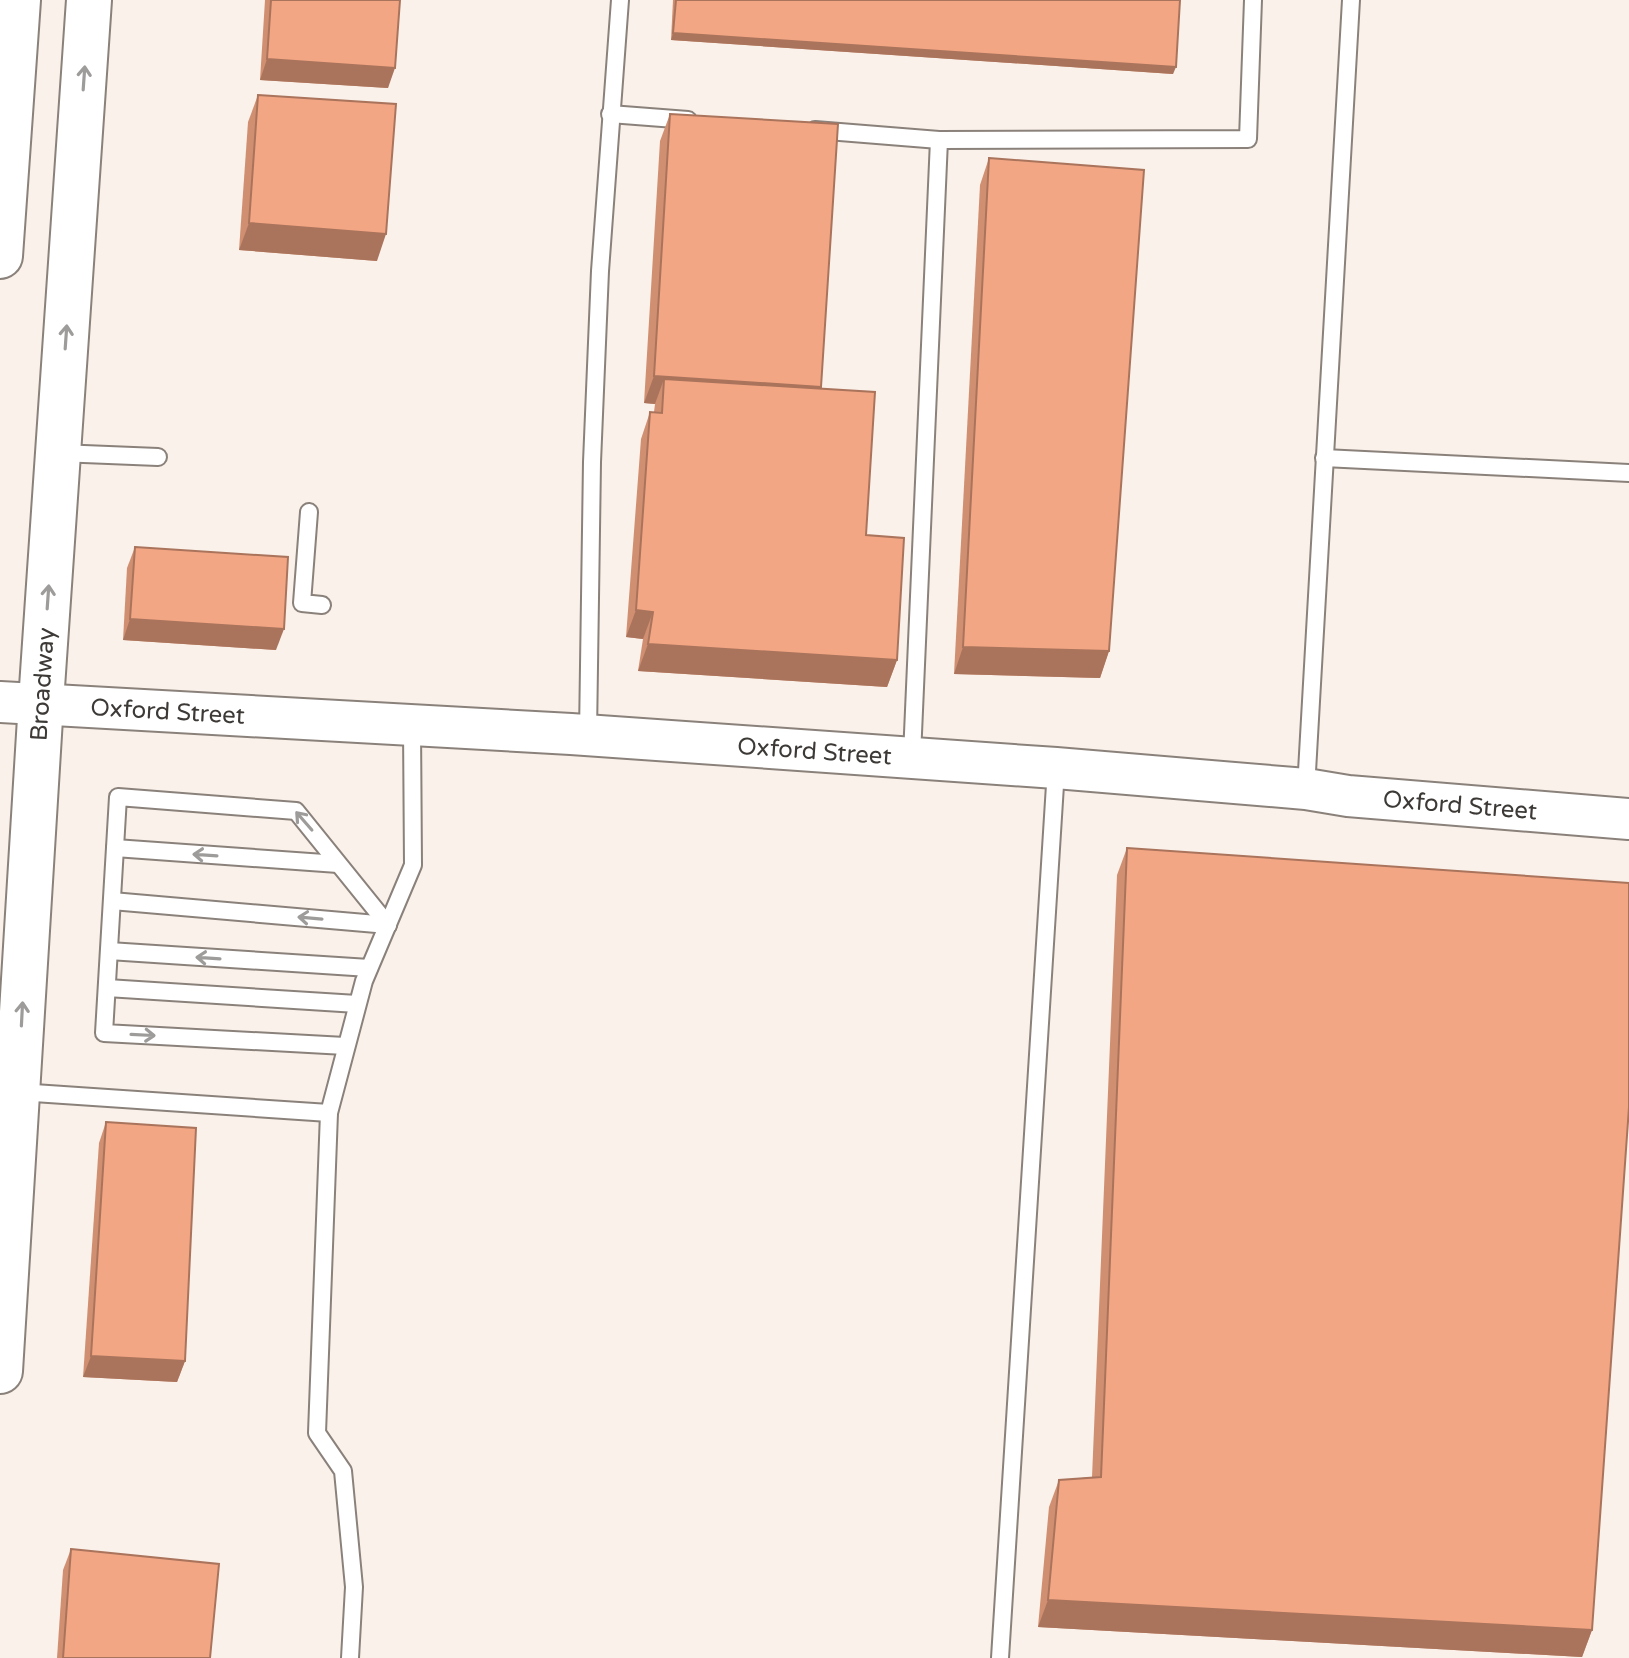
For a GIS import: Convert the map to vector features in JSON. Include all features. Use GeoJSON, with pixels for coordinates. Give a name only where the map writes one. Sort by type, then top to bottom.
{"type":"FeatureCollection","features":[{"type":"Feature","properties":{"kind":"main road"},"geometry":{"type":"LineString","coordinates":[[0,256],[6,69],[18,0]]}},
{"type":"Feature","properties":{"kind":"main road","name":"Broadway"},"geometry":{"type":"LineString","coordinates":[[0,1371],[18,1091],[20,702],[58,453],[89,0]]}},
{"type":"Feature","properties":{"kind":"street","name":"Oxford Street"},"geometry":{"type":"LineString","coordinates":[[20,702],[588,735],[1056,768],[1629,819]]}},
{"type":"Feature","properties":{"kind":"lane"},"geometry":{"type":"LineString","coordinates":[[588,735],[592,462],[601,243],[620,0]]}},
{"type":"Feature","properties":{"kind":"lane"},"geometry":{"type":"LineString","coordinates":[[798,129],[939,140],[1248,139],[1253,0]]}},
{"type":"Feature","properties":{"kind":"lane"},"geometry":{"type":"LineString","coordinates":[[1306,789],[1351,0]]}},
{"type":"Feature","properties":{"kind":"lane"},"geometry":{"type":"LineString","coordinates":[[610,114],[704,121]]}},
{"type":"Feature","properties":{"kind":"lane"},"geometry":{"type":"LineString","coordinates":[[912,758],[939,140]]}},
{"type":"Feature","properties":{"kind":"lane"},"geometry":{"type":"LineString","coordinates":[[58,453],[158,457]]}},
{"type":"Feature","properties":{"kind":"lane"},"geometry":{"type":"LineString","coordinates":[[1324,458],[1629,473]]}},
{"type":"Feature","properties":{"kind":"lane"},"geometry":{"type":"LineString","coordinates":[[309,512],[302,603],[322,605]]}},
{"type":"Feature","properties":{"kind":"lane"},"geometry":{"type":"LineString","coordinates":[[350,1658],[354,1587],[343,1471],[317,1433],[329,1113],[369,968],[413,865],[412,725]]}},
{"type":"Feature","properties":{"kind":"lane"},"geometry":{"type":"LineString","coordinates":[[1000,1658],[1056,768]]}},
{"type":"Feature","properties":{"kind":"lane"},"geometry":{"type":"LineString","coordinates":[[345,1046],[104,1033],[118,797],[296,811],[388,925]]}},
{"type":"Feature","properties":{"kind":"lane"},"geometry":{"type":"LineString","coordinates":[[115,848],[338,864]]}},
{"type":"Feature","properties":{"kind":"lane"},"geometry":{"type":"LineString","coordinates":[[112,901],[388,925]]}},
{"type":"Feature","properties":{"kind":"lane"},"geometry":{"type":"LineString","coordinates":[[109,951],[369,968]]}},
{"type":"Feature","properties":{"kind":"lane"},"geometry":{"type":"LineString","coordinates":[[107,988],[357,1004]]}},
{"type":"Feature","properties":{"kind":"lane"},"geometry":{"type":"LineString","coordinates":[[18,1091],[329,1113]]}},
{"type":"Feature","properties":{"kind":"building"},"geometry":{"type":"Polygon","coordinates":[[[271,0],[400,0],[395,68],[267,59],[271,0]]]}},
{"type":"Feature","properties":{"kind":"building"},"geometry":{"type":"Polygon","coordinates":[[[676,0],[1180,0],[1176,67],[673,33],[676,0]]]}},
{"type":"Feature","properties":{"kind":"building"},"geometry":{"type":"Polygon","coordinates":[[[258,95],[396,104],[386,234],[249,223],[258,95]]]}},
{"type":"Feature","properties":{"kind":"building"},"geometry":{"type":"Polygon","coordinates":[[[670,114],[838,124],[821,387],[654,376],[670,114]]]}},
{"type":"Feature","properties":{"kind":"building"},"geometry":{"type":"Polygon","coordinates":[[[989,158],[1144,170],[1109,651],[963,647],[989,158]]]}},
{"type":"Feature","properties":{"kind":"building"},"geometry":{"type":"Polygon","coordinates":[[[664,379],[875,392],[866,535],[904,538],[897,660],[648,644],[653,612],[636,610],[650,412],[662,413],[664,379]]]}},
{"type":"Feature","properties":{"kind":"building"},"geometry":{"type":"Polygon","coordinates":[[[135,547],[288,557],[284,629],[130,619],[135,547]]]}},
{"type":"Feature","properties":{"kind":"building"},"geometry":{"type":"Polygon","coordinates":[[[1127,848],[1629,883],[1629,1107],[1592,1630],[1048,1600],[1059,1480],[1101,1477],[1127,848]]]}},
{"type":"Feature","properties":{"kind":"building"},"geometry":{"type":"Polygon","coordinates":[[[106,1122],[196,1128],[185,1361],[91,1356],[106,1122]]]}},
{"type":"Feature","properties":{"kind":"building"},"geometry":{"type":"Polygon","coordinates":[[[71,1549],[219,1564],[210,1658],[63,1658],[71,1549]]]}}]}
